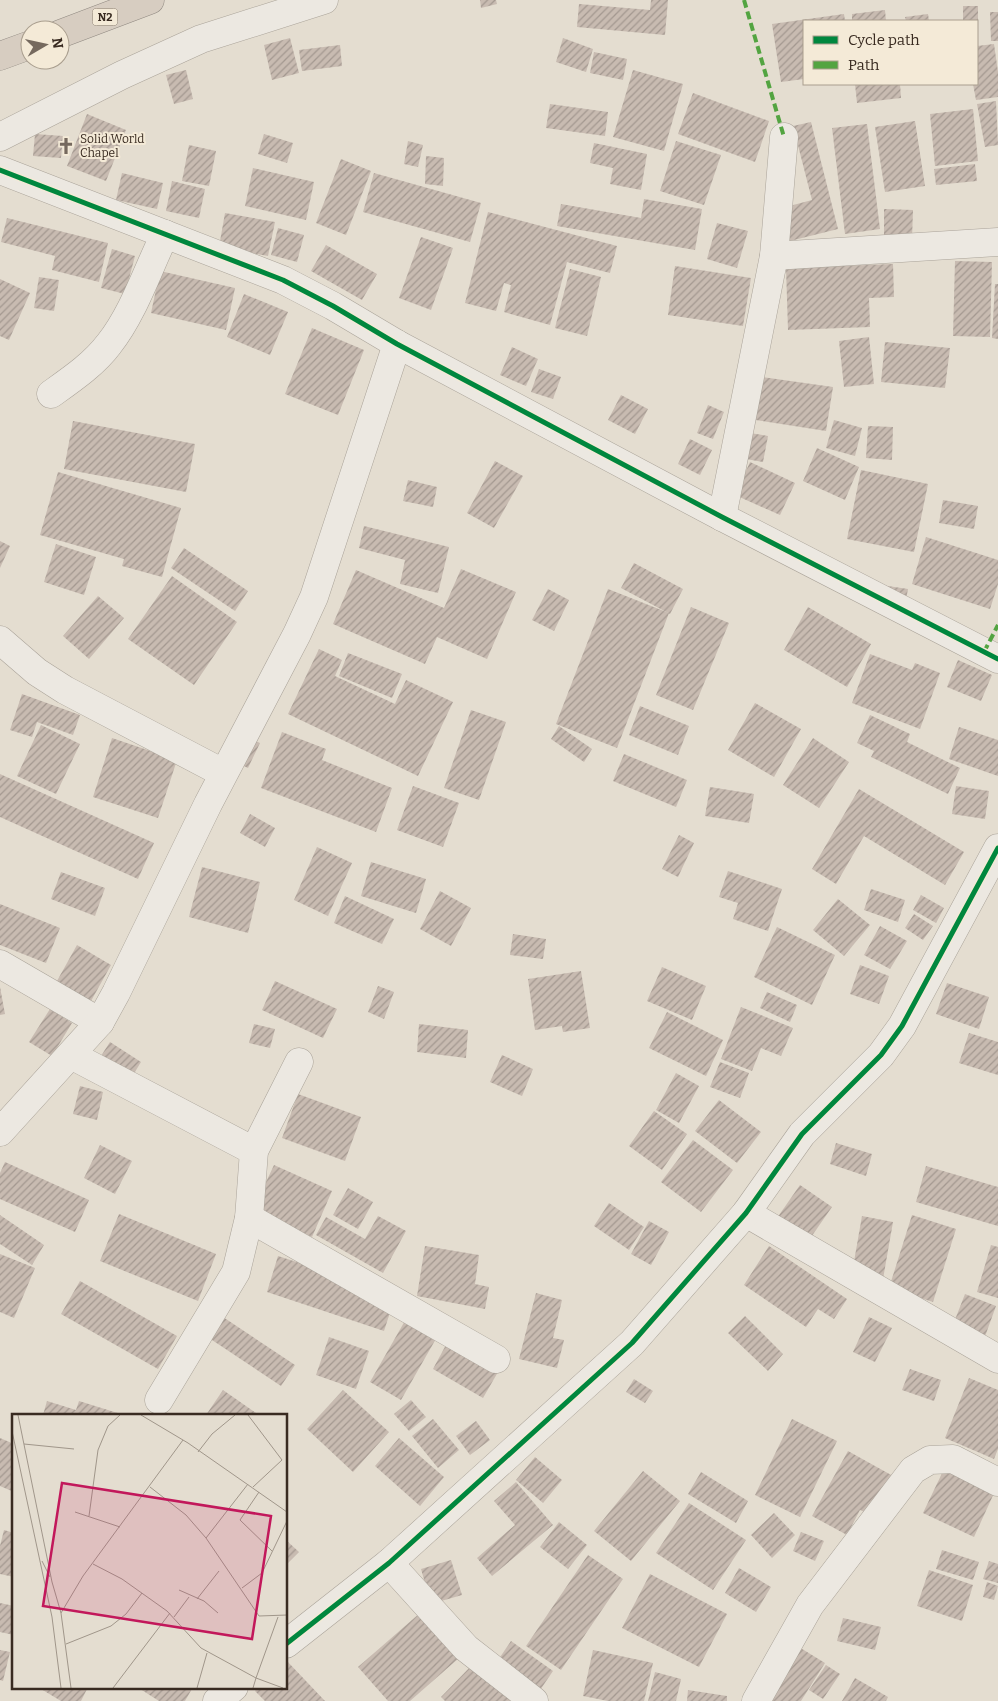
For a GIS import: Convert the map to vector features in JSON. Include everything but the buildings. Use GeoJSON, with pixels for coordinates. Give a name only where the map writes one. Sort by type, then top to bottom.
{"type":"FeatureCollection","features":[{"type":"Feature","properties":{"kind":"highway","name":"N2"},"geometry":{"type":"LineString","coordinates":[[70,30],[150,0]]}},
{"type":"Feature","properties":{"kind":"highway"},"geometry":{"type":"LineString","coordinates":[[0,56],[20,49]]}},
{"type":"Feature","properties":{"kind":"street"},"geometry":{"type":"LineString","coordinates":[[201,39],[259,0]]}},
{"type":"Feature","properties":{"kind":"street"},"geometry":{"type":"LineString","coordinates":[[0,137],[122,75],[201,39],[324,0]]}},
{"type":"Feature","properties":{"kind":"street"},"geometry":{"type":"LineString","coordinates":[[722,517],[774,256],[784,137]]}},
{"type":"Feature","properties":{"kind":"street"},"geometry":{"type":"LineString","coordinates":[[0,170],[283,280],[333,306],[397,344],[722,517],[998,659]]}},
{"type":"Feature","properties":{"kind":"street"},"geometry":{"type":"LineString","coordinates":[[51,394],[95,360],[109,345],[120,328],[165,234]]}},
{"type":"Feature","properties":{"kind":"street"},"geometry":{"type":"LineString","coordinates":[[774,256],[998,242]]}},
{"type":"Feature","properties":{"kind":"street"},"geometry":{"type":"LineString","coordinates":[[0,1132],[45,1080],[71,1055],[100,1022],[224,773],[297,634],[314,597],[397,344]]}},
{"type":"Feature","properties":{"kind":"street"},"geometry":{"type":"LineString","coordinates":[[0,640],[37,672],[65,690],[224,773]]}},
{"type":"Feature","properties":{"kind":"street"},"geometry":{"type":"LineString","coordinates":[[288,1642],[389,1563],[632,1343],[746,1213],[802,1134],[881,1055],[902,1026],[998,848]]}},
{"type":"Feature","properties":{"kind":"street"},"geometry":{"type":"LineString","coordinates":[[0,964],[100,1022]]}},
{"type":"Feature","properties":{"kind":"street"},"geometry":{"type":"LineString","coordinates":[[71,1055],[254,1151]]}},
{"type":"Feature","properties":{"kind":"street"},"geometry":{"type":"LineString","coordinates":[[159,1400],[236,1272],[249,1218],[254,1151],[299,1062]]}},
{"type":"Feature","properties":{"kind":"street"},"geometry":{"type":"LineString","coordinates":[[746,1213],[998,1359]]}},
{"type":"Feature","properties":{"kind":"street"},"geometry":{"type":"LineString","coordinates":[[249,1218],[496,1359]]}},
{"type":"Feature","properties":{"kind":"street"},"geometry":{"type":"LineString","coordinates":[[756,1701],[810,1605],[913,1470],[930,1460],[953,1459],[998,1482]]}},
{"type":"Feature","properties":{"kind":"street"},"geometry":{"type":"LineString","coordinates":[[389,1563],[466,1648],[534,1701]]}},
{"type":"Feature","properties":{"kind":"street"},"geometry":{"type":"LineString","coordinates":[[218,1701],[233,1688]]}},
{"type":"Feature","properties":{"kind":"marked path"},"geometry":{"type":"LineString","coordinates":[[744,0],[784,137]]}},
{"type":"Feature","properties":{"kind":"marked path"},"geometry":{"type":"LineString","coordinates":[[984,652],[998,625]]}},
{"type":"Feature","properties":{"kind":"cycle path"},"geometry":{"type":"LineString","coordinates":[[0,170],[283,280],[333,306],[397,344],[722,517],[998,659]]}},
{"type":"Feature","properties":{"kind":"cycle path"},"geometry":{"type":"LineString","coordinates":[[288,1642],[389,1563],[632,1343],[746,1213],[802,1134],[881,1055],[902,1026],[998,848]]}},
{"type":"Feature","properties":{"kind":"place","name":"Solid World Chapel"},"geometry":{"type":"Point","coordinates":[66,146]}}]}
